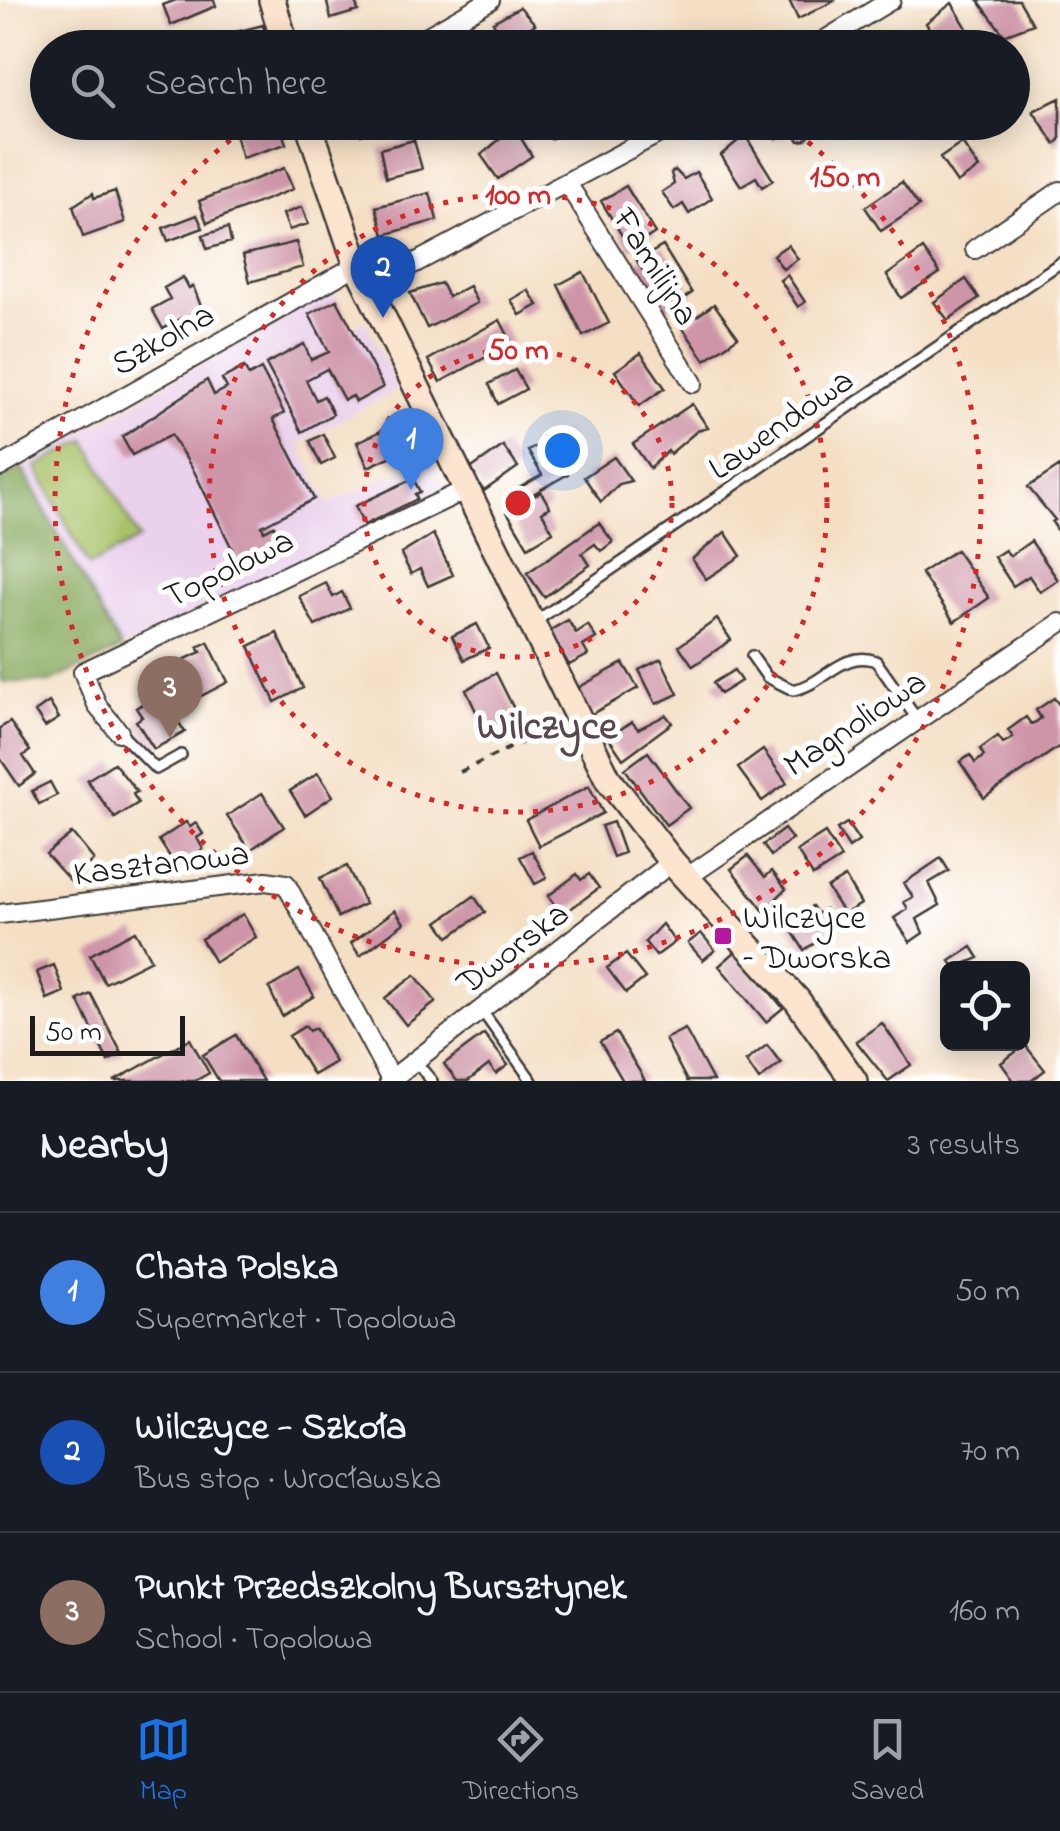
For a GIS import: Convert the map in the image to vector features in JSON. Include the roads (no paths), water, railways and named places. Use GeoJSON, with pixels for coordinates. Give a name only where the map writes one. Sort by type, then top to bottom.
{"type":"FeatureCollection","features":[{"type":"Feature","properties":{"kind":"street"},"geometry":{"type":"LineString","coordinates":[[272,0],[281,30]]}},
{"type":"Feature","properties":{"kind":"street"},"geometry":{"type":"LineString","coordinates":[[438,30],[490,0]]}},
{"type":"Feature","properties":{"kind":"street"},"geometry":{"type":"LineString","coordinates":[[842,30],[891,0]]}},
{"type":"Feature","properties":{"kind":"street"},"geometry":{"type":"LineString","coordinates":[[314,140],[363,276],[608,779],[679,870],[797,1000],[854,1081]]}},
{"type":"Feature","properties":{"kind":"street","name":"Familijna"},"geometry":{"type":"LineString","coordinates":[[363,276],[567,183],[647,140]]}},
{"type":"Feature","properties":{"kind":"street","name":"Familijna"},"geometry":{"type":"LineString","coordinates":[[567,183],[693,383]]}},
{"type":"Feature","properties":{"kind":"street"},"geometry":{"type":"LineString","coordinates":[[976,249],[1060,191]]}},
{"type":"Feature","properties":{"kind":"street","name":"Szkolna"},"geometry":{"type":"LineString","coordinates":[[0,467],[363,276]]}},
{"type":"Feature","properties":{"kind":"street","name":"Topolowa"},"geometry":{"type":"LineString","coordinates":[[119,732],[98,707],[83,672],[465,490]]}},
{"type":"Feature","properties":{"kind":"street","name":"Magnoliowa"},"geometry":{"type":"LineString","coordinates":[[679,870],[917,719],[1060,622]]}},
{"type":"Feature","properties":{"kind":"street","name":"Dworska"},"geometry":{"type":"LineString","coordinates":[[390,1080],[679,870]]}},
{"type":"Feature","properties":{"kind":"street","name":"Kasztanowa"},"geometry":{"type":"LineString","coordinates":[[0,914],[266,881],[286,884],[390,1080]]}},
{"type":"Feature","properties":{"kind":"lane","name":"Lawendowa"},"geometry":{"type":"LineString","coordinates":[[530,625],[1060,263]]}},
{"type":"Feature","properties":{"kind":"lane"},"geometry":{"type":"LineString","coordinates":[[752,656],[767,677],[793,690],[810,685],[848,660],[876,661],[891,676],[917,719]]}},
{"type":"Feature","properties":{"kind":"lane"},"geometry":{"type":"LineString","coordinates":[[119,732],[156,769],[181,756]]}},
{"type":"Feature","properties":{"kind":"lane"},"geometry":{"type":"LineString","coordinates":[[482,1011],[532,1081]]}},
{"type":"Feature","properties":{"kind":"lane"},"geometry":{"type":"LineString","coordinates":[[415,1062],[432,1081]]}},
{"type":"Feature","properties":{"kind":"place","name":"Wilczyce - Szkoła"},"geometry":{"type":"Point","coordinates":[383,318]}},
{"type":"Feature","properties":{"kind":"place","name":"Chata Polska"},"geometry":{"type":"Point","coordinates":[411,490]}},
{"type":"Feature","properties":{"kind":"place","name":"Punkt Przedszkolny Bursztynek"},"geometry":{"type":"Point","coordinates":[170,738]}},
{"type":"Feature","properties":{"kind":"place","name":"Wilczyce – Dworska"},"geometry":{"type":"Point","coordinates":[723,936]}},
{"type":"Feature","properties":{"kind":"district","name":"Wilczyce"},"geometry":{"type":"Point","coordinates":[547,724]}}]}
